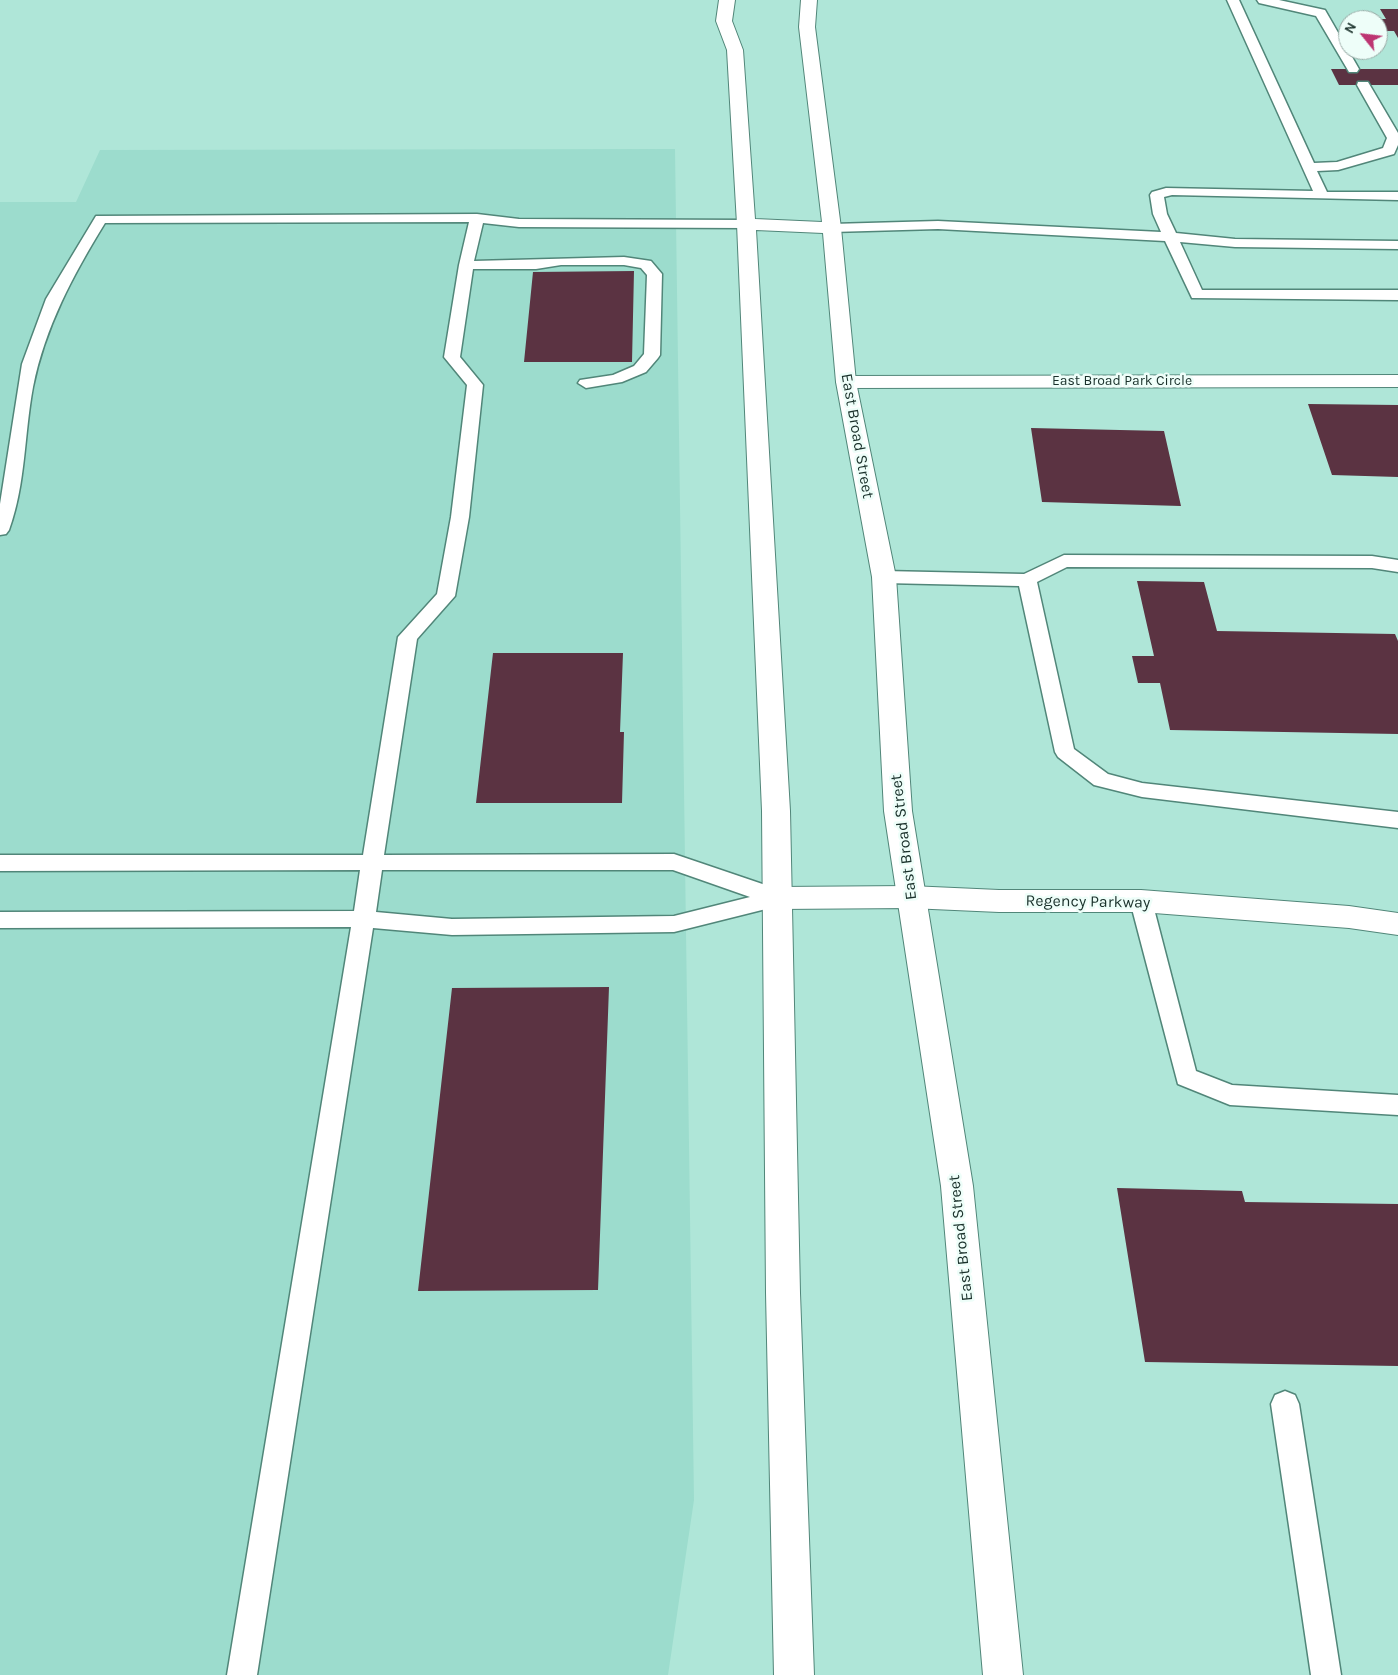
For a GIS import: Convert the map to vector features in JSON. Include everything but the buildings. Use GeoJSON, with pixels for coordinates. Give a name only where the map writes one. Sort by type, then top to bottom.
{"type":"FeatureCollection","features":[{"type":"Feature","properties":{"kind":"main road"},"geometry":{"type":"LineString","coordinates":[[727,0],[724,21],[734,50],[746,224],[776,811],[783,1293],[794,1675]]}},
{"type":"Feature","properties":{"kind":"main road","name":"East Broad Street"},"geometry":{"type":"LineString","coordinates":[[809,0],[807,27],[832,228],[846,382],[884,577],[898,811],[910,897],[957,1186],[1003,1675]]}},
{"type":"Feature","properties":{"kind":"main road"},"geometry":{"type":"LineString","coordinates":[[746,224],[832,228]]}},
{"type":"Feature","properties":{"kind":"main road","name":"East Broad Park Circle"},"geometry":{"type":"LineString","coordinates":[[846,382],[1398,381]]}},
{"type":"Feature","properties":{"kind":"main road","name":"Regency Parkway"},"geometry":{"type":"LineString","coordinates":[[778,898],[910,897],[999,901],[1141,901],[1350,917],[1398,924]]}},
{"type":"Feature","properties":{"kind":"lane"},"geometry":{"type":"LineString","coordinates":[[1233,0],[1322,196]]}},
{"type":"Feature","properties":{"kind":"lane"},"geometry":{"type":"LineString","coordinates":[[1263,0],[1321,13],[1353,69]]}},
{"type":"Feature","properties":{"kind":"lane"},"geometry":{"type":"LineString","coordinates":[[1308,167],[1338,166],[1389,151],[1394,138],[1363,85]]}},
{"type":"Feature","properties":{"kind":"lane"},"geometry":{"type":"LineString","coordinates":[[1398,196],[1322,196],[1171,191],[1157,195],[1160,214],[1197,295],[1398,295]]}},
{"type":"Feature","properties":{"kind":"lane"},"geometry":{"type":"LineString","coordinates":[[242,1675],[408,637],[446,596],[460,517],[475,385],[452,357],[466,265],[477,218]]}},
{"type":"Feature","properties":{"kind":"lane"},"geometry":{"type":"LineString","coordinates":[[0,530],[18,452],[25,388],[42,323],[69,268],[101,219],[477,218],[519,223],[746,224]]}},
{"type":"Feature","properties":{"kind":"lane"},"geometry":{"type":"LineString","coordinates":[[832,228],[938,225],[1170,237],[1236,243],[1398,245]]}},
{"type":"Feature","properties":{"kind":"lane"},"geometry":{"type":"LineString","coordinates":[[466,265],[536,265],[561,261],[624,261],[646,264],[656,274],[652,355],[640,370],[616,379],[586,383]]}},
{"type":"Feature","properties":{"kind":"lane"},"geometry":{"type":"LineString","coordinates":[[884,577],[1027,580],[1064,561],[1372,562],[1398,566]]}},
{"type":"Feature","properties":{"kind":"lane"},"geometry":{"type":"LineString","coordinates":[[1027,580],[1065,752],[1101,780],[1142,790],[1398,820]]}},
{"type":"Feature","properties":{"kind":"lane"},"geometry":{"type":"LineString","coordinates":[[0,863],[674,862],[778,898]]}},
{"type":"Feature","properties":{"kind":"lane"},"geometry":{"type":"LineString","coordinates":[[0,920],[364,919],[452,928],[674,924],[778,898]]}},
{"type":"Feature","properties":{"kind":"lane"},"geometry":{"type":"LineString","coordinates":[[1141,901],[1186,1077],[1230,1095],[1398,1105]]}},
{"type":"Feature","properties":{"kind":"lane"},"geometry":{"type":"LineString","coordinates":[[1285,1404],[1326,1675]]}},
{"type":"Feature","properties":{"kind":"shaded area"},"geometry":{"type":"Polygon","coordinates":[[[675,149],[694,1500],[668,1675],[0,1675],[0,202],[76,202],[100,150],[675,149]]]}}]}
